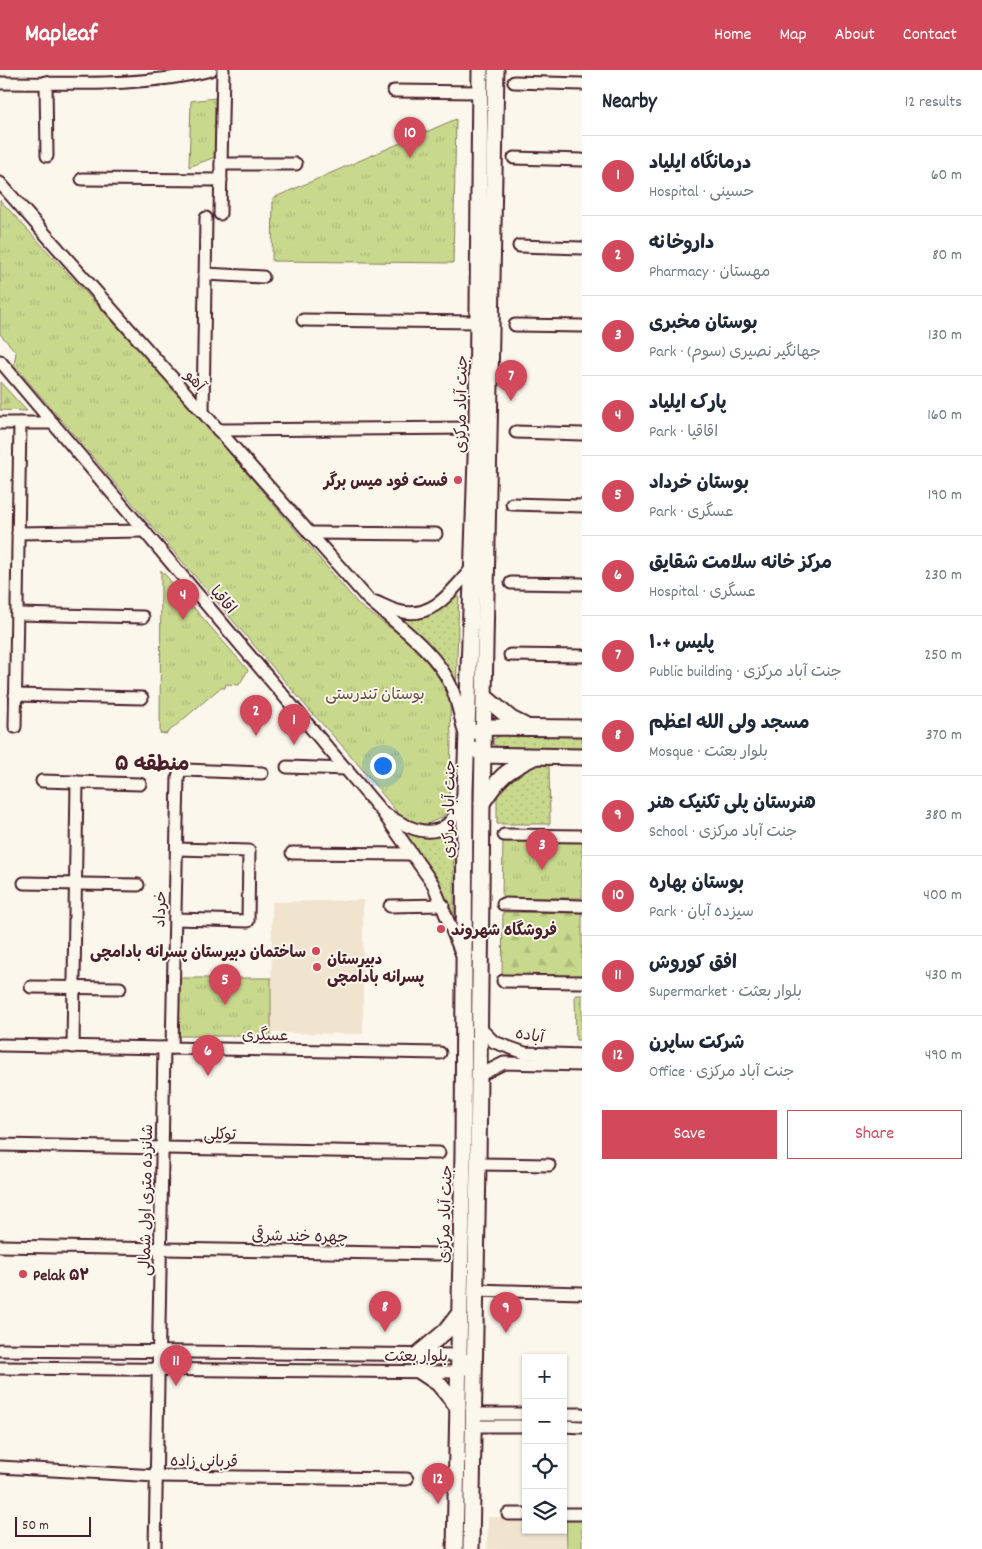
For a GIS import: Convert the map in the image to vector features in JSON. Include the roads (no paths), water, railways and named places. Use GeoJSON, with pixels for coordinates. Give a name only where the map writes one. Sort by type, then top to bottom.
{"type":"FeatureCollection","features":[{"type":"Feature","properties":{"kind":"main road","name":"جنت آباد مرکزی"},"geometry":{"type":"LineString","coordinates":[[455,1549],[463,1153],[465,792],[479,322],[478,192],[480,70]]}},
{"type":"Feature","properties":{"kind":"main road","name":"جنت آباد مرکزی"},"geometry":{"type":"LineString","coordinates":[[471,1549],[480,1075],[482,804],[485,727],[496,70]]}},
{"type":"Feature","properties":{"kind":"main road"},"geometry":{"type":"LineString","coordinates":[[478,192],[495,191]]}},
{"type":"Feature","properties":{"kind":"main road"},"geometry":{"type":"LineString","coordinates":[[485,697],[511,719],[528,728]]}},
{"type":"Feature","properties":{"kind":"main road"},"geometry":{"type":"LineString","coordinates":[[582,728],[485,727],[467,740],[483,756],[582,757]]}},
{"type":"Feature","properties":{"kind":"main road"},"geometry":{"type":"LineString","coordinates":[[482,804],[498,780],[519,764],[537,756]]}},
{"type":"Feature","properties":{"kind":"main road"},"geometry":{"type":"LineString","coordinates":[[416,1355],[446,1331],[459,1314]]}},
{"type":"Feature","properties":{"kind":"main road"},"geometry":{"type":"LineString","coordinates":[[420,1371],[438,1383],[458,1407]]}},
{"type":"Feature","properties":{"kind":"street"},"geometry":{"type":"LineString","coordinates":[[0,83],[158,79],[211,70]]}},
{"type":"Feature","properties":{"kind":"street"},"geometry":{"type":"LineString","coordinates":[[220,214],[223,70]]}},
{"type":"Feature","properties":{"kind":"street"},"geometry":{"type":"LineString","coordinates":[[46,82],[47,156]]}},
{"type":"Feature","properties":{"kind":"street"},"geometry":{"type":"LineString","coordinates":[[514,82],[582,84]]}},
{"type":"Feature","properties":{"kind":"street"},"geometry":{"type":"LineString","coordinates":[[394,91],[479,92]]}},
{"type":"Feature","properties":{"kind":"street"},"geometry":{"type":"LineString","coordinates":[[514,158],[582,160]]}},
{"type":"Feature","properties":{"kind":"street"},"geometry":{"type":"LineString","coordinates":[[221,164],[296,164]]}},
{"type":"Feature","properties":{"kind":"street"},"geometry":{"type":"LineString","coordinates":[[82,179],[221,180]]}},
{"type":"Feature","properties":{"kind":"street","name":"آهو"},"geometry":{"type":"LineString","coordinates":[[0,183],[368,599],[416,640],[443,672],[450,685],[467,740]]}},
{"type":"Feature","properties":{"kind":"street"},"geometry":{"type":"LineString","coordinates":[[203,412],[206,218]]}},
{"type":"Feature","properties":{"kind":"street"},"geometry":{"type":"LineString","coordinates":[[519,246],[582,248]]}},
{"type":"Feature","properties":{"kind":"street"},"geometry":{"type":"LineString","coordinates":[[205,274],[263,276]]}},
{"type":"Feature","properties":{"kind":"street"},"geometry":{"type":"LineString","coordinates":[[303,320],[479,322]]}},
{"type":"Feature","properties":{"kind":"street"},"geometry":{"type":"LineString","coordinates":[[515,325],[582,326]]}},
{"type":"Feature","properties":{"kind":"street","name":"اقاقیا"},"geometry":{"type":"LineString","coordinates":[[0,361],[383,813],[433,884],[465,962]]}},
{"type":"Feature","properties":{"kind":"street"},"geometry":{"type":"LineString","coordinates":[[0,423],[53,423]]}},
{"type":"Feature","properties":{"kind":"street"},"geometry":{"type":"LineString","coordinates":[[14,727],[20,424]]}},
{"type":"Feature","properties":{"kind":"street"},"geometry":{"type":"LineString","coordinates":[[218,430],[477,428]]}},
{"type":"Feature","properties":{"kind":"street"},"geometry":{"type":"LineString","coordinates":[[516,432],[582,434]]}},
{"type":"Feature","properties":{"kind":"street"},"geometry":{"type":"LineString","coordinates":[[512,504],[582,506]]}},
{"type":"Feature","properties":{"kind":"street"},"geometry":{"type":"LineString","coordinates":[[18,533],[144,531]]}},
{"type":"Feature","properties":{"kind":"street"},"geometry":{"type":"LineString","coordinates":[[310,533],[436,534]]}},
{"type":"Feature","properties":{"kind":"street"},"geometry":{"type":"LineString","coordinates":[[368,599],[399,611],[428,610],[442,602],[473,567]]}},
{"type":"Feature","properties":{"kind":"street"},"geometry":{"type":"LineString","coordinates":[[512,583],[582,584]]}},
{"type":"Feature","properties":{"kind":"street"},"geometry":{"type":"LineString","coordinates":[[17,614],[143,617]]}},
{"type":"Feature","properties":{"kind":"street"},"geometry":{"type":"LineString","coordinates":[[510,655],[582,656]]}},
{"type":"Feature","properties":{"kind":"street"},"geometry":{"type":"LineString","coordinates":[[15,695],[142,698]]}},
{"type":"Feature","properties":{"kind":"street"},"geometry":{"type":"LineString","coordinates":[[287,767],[347,769]]}},
{"type":"Feature","properties":{"kind":"street","name":"خرداد"},"geometry":{"type":"LineString","coordinates":[[168,1048],[175,919],[178,777],[180,771],[262,773]]}},
{"type":"Feature","properties":{"kind":"street"},"geometry":{"type":"LineString","coordinates":[[42,781],[140,784]]}},
{"type":"Feature","properties":{"kind":"street"},"geometry":{"type":"LineString","coordinates":[[73,1047],[77,782]]}},
{"type":"Feature","properties":{"kind":"street"},"geometry":{"type":"LineString","coordinates":[[383,813],[410,828],[424,831],[436,830],[450,822],[465,792]]}},
{"type":"Feature","properties":{"kind":"street"},"geometry":{"type":"LineString","coordinates":[[504,835],[582,836]]}},
{"type":"Feature","properties":{"kind":"street"},"geometry":{"type":"LineString","coordinates":[[175,919],[248,921],[249,850],[177,849]]}},
{"type":"Feature","properties":{"kind":"street"},"geometry":{"type":"LineString","coordinates":[[292,853],[411,854]]}},
{"type":"Feature","properties":{"kind":"street"},"geometry":{"type":"LineString","coordinates":[[24,883],[138,885]]}},
{"type":"Feature","properties":{"kind":"street"},"geometry":{"type":"LineString","coordinates":[[504,904],[582,906]]}},
{"type":"Feature","properties":{"kind":"street"},"geometry":{"type":"LineString","coordinates":[[390,906],[443,905]]}},
{"type":"Feature","properties":{"kind":"street"},"geometry":{"type":"LineString","coordinates":[[503,981],[582,982]]}},
{"type":"Feature","properties":{"kind":"street"},"geometry":{"type":"LineString","coordinates":[[31,987],[120,988]]}},
{"type":"Feature","properties":{"kind":"street","name":"آباده"},"geometry":{"type":"LineString","coordinates":[[479,1027],[494,1042],[525,1053],[582,1055]]}},
{"type":"Feature","properties":{"kind":"street","name":"عسگری"},"geometry":{"type":"LineString","coordinates":[[0,1046],[440,1053]]}},
{"type":"Feature","properties":{"kind":"street","name":"شانزده متری اول شمالی"},"geometry":{"type":"LineString","coordinates":[[155,1549],[162,1148],[168,1048]]}},
{"type":"Feature","properties":{"kind":"street"},"geometry":{"type":"LineString","coordinates":[[512,1049],[512,1063]]}},
{"type":"Feature","properties":{"kind":"street","name":"آباده"},"geometry":{"type":"LineString","coordinates":[[480,1075],[504,1063],[582,1065]]}},
{"type":"Feature","properties":{"kind":"street","name":"توکلی"},"geometry":{"type":"LineString","coordinates":[[0,1145],[439,1153]]}},
{"type":"Feature","properties":{"kind":"street"},"geometry":{"type":"LineString","coordinates":[[478,1164],[549,1165]]}},
{"type":"Feature","properties":{"kind":"street","name":"چهره خند شرقی"},"geometry":{"type":"LineString","coordinates":[[0,1246],[438,1254]]}},
{"type":"Feature","properties":{"kind":"street"},"geometry":{"type":"LineString","coordinates":[[475,1290],[582,1293]]}},
{"type":"Feature","properties":{"kind":"street","name":"بلوار بعثت"},"geometry":{"type":"LineString","coordinates":[[0,1350],[458,1355],[474,1365]]}},
{"type":"Feature","properties":{"kind":"street","name":"بلوار بعثت"},"geometry":{"type":"LineString","coordinates":[[0,1368],[459,1372],[474,1365]]}},
{"type":"Feature","properties":{"kind":"street"},"geometry":{"type":"LineString","coordinates":[[473,1420],[522,1414]]}},
{"type":"Feature","properties":{"kind":"street"},"geometry":{"type":"LineString","coordinates":[[567,1414],[582,1414]]}},
{"type":"Feature","properties":{"kind":"street"},"geometry":{"type":"LineString","coordinates":[[473,1420],[522,1426]]}},
{"type":"Feature","properties":{"kind":"street"},"geometry":{"type":"LineString","coordinates":[[567,1426],[582,1427]]}},
{"type":"Feature","properties":{"kind":"street","name":"قربانی زاده"},"geometry":{"type":"LineString","coordinates":[[0,1467],[156,1476],[407,1479]]}},
{"type":"Feature","properties":{"kind":"street"},"geometry":{"type":"LineString","coordinates":[[508,1514],[522,1514]]}},
{"type":"Feature","properties":{"kind":"street"},"geometry":{"type":"LineString","coordinates":[[567,1514],[582,1514]]}},
{"type":"Feature","properties":{"kind":"place","name":"بوستان بهاره"},"geometry":{"type":"Point","coordinates":[410,158]}},
{"type":"Feature","properties":{"kind":"place","name":"پلیس +۱۰"},"geometry":{"type":"Point","coordinates":[511,401]}},
{"type":"Feature","properties":{"kind":"place","name":"فست فود میس برگر"},"geometry":{"type":"Point","coordinates":[458,480]}},
{"type":"Feature","properties":{"kind":"place","name":"پارک ایلیاد"},"geometry":{"type":"Point","coordinates":[183,620]}},
{"type":"Feature","properties":{"kind":"place","name":"داروخانه"},"geometry":{"type":"Point","coordinates":[256,736]}},
{"type":"Feature","properties":{"kind":"place","name":"درمانگاه ایلیاد"},"geometry":{"type":"Point","coordinates":[294,745]}},
{"type":"Feature","properties":{"kind":"place","name":"بوستان مخبری"},"geometry":{"type":"Point","coordinates":[542,870]}},
{"type":"Feature","properties":{"kind":"place","name":"فروشگاه شهروند"},"geometry":{"type":"Point","coordinates":[441,929]}},
{"type":"Feature","properties":{"kind":"place","name":"ساختمان دبیرستان پسرانه بادامچی"},"geometry":{"type":"Point","coordinates":[316,951]}},
{"type":"Feature","properties":{"kind":"place","name":"دبیرستان پسرانه بادامچی"},"geometry":{"type":"Point","coordinates":[317,967]}},
{"type":"Feature","properties":{"kind":"place","name":"بوستان خرداد"},"geometry":{"type":"Point","coordinates":[225,1005]}},
{"type":"Feature","properties":{"kind":"place","name":"مرکز خانه سلامت شقایق"},"geometry":{"type":"Point","coordinates":[208,1076]}},
{"type":"Feature","properties":{"kind":"place","name":"Pelak ۵۲"},"geometry":{"type":"Point","coordinates":[23,1274]}},
{"type":"Feature","properties":{"kind":"place","name":"مسجد ولی الله اعظم"},"geometry":{"type":"Point","coordinates":[385,1332]}},
{"type":"Feature","properties":{"kind":"place","name":"هنرستان پلی تکنیک هنر"},"geometry":{"type":"Point","coordinates":[506,1333]}},
{"type":"Feature","properties":{"kind":"place","name":"افق کوروش"},"geometry":{"type":"Point","coordinates":[176,1386]}},
{"type":"Feature","properties":{"kind":"place","name":"شرکت ساپرن"},"geometry":{"type":"Point","coordinates":[438,1504]}},
{"type":"Feature","properties":{"kind":"district","name":"منطقه ۵"},"geometry":{"type":"Point","coordinates":[152,763]}},
{"type":"Feature","properties":{"kind":"park label","name":"بوستان تندرستی"},"geometry":{"type":"Point","coordinates":[375,693]}}]}
